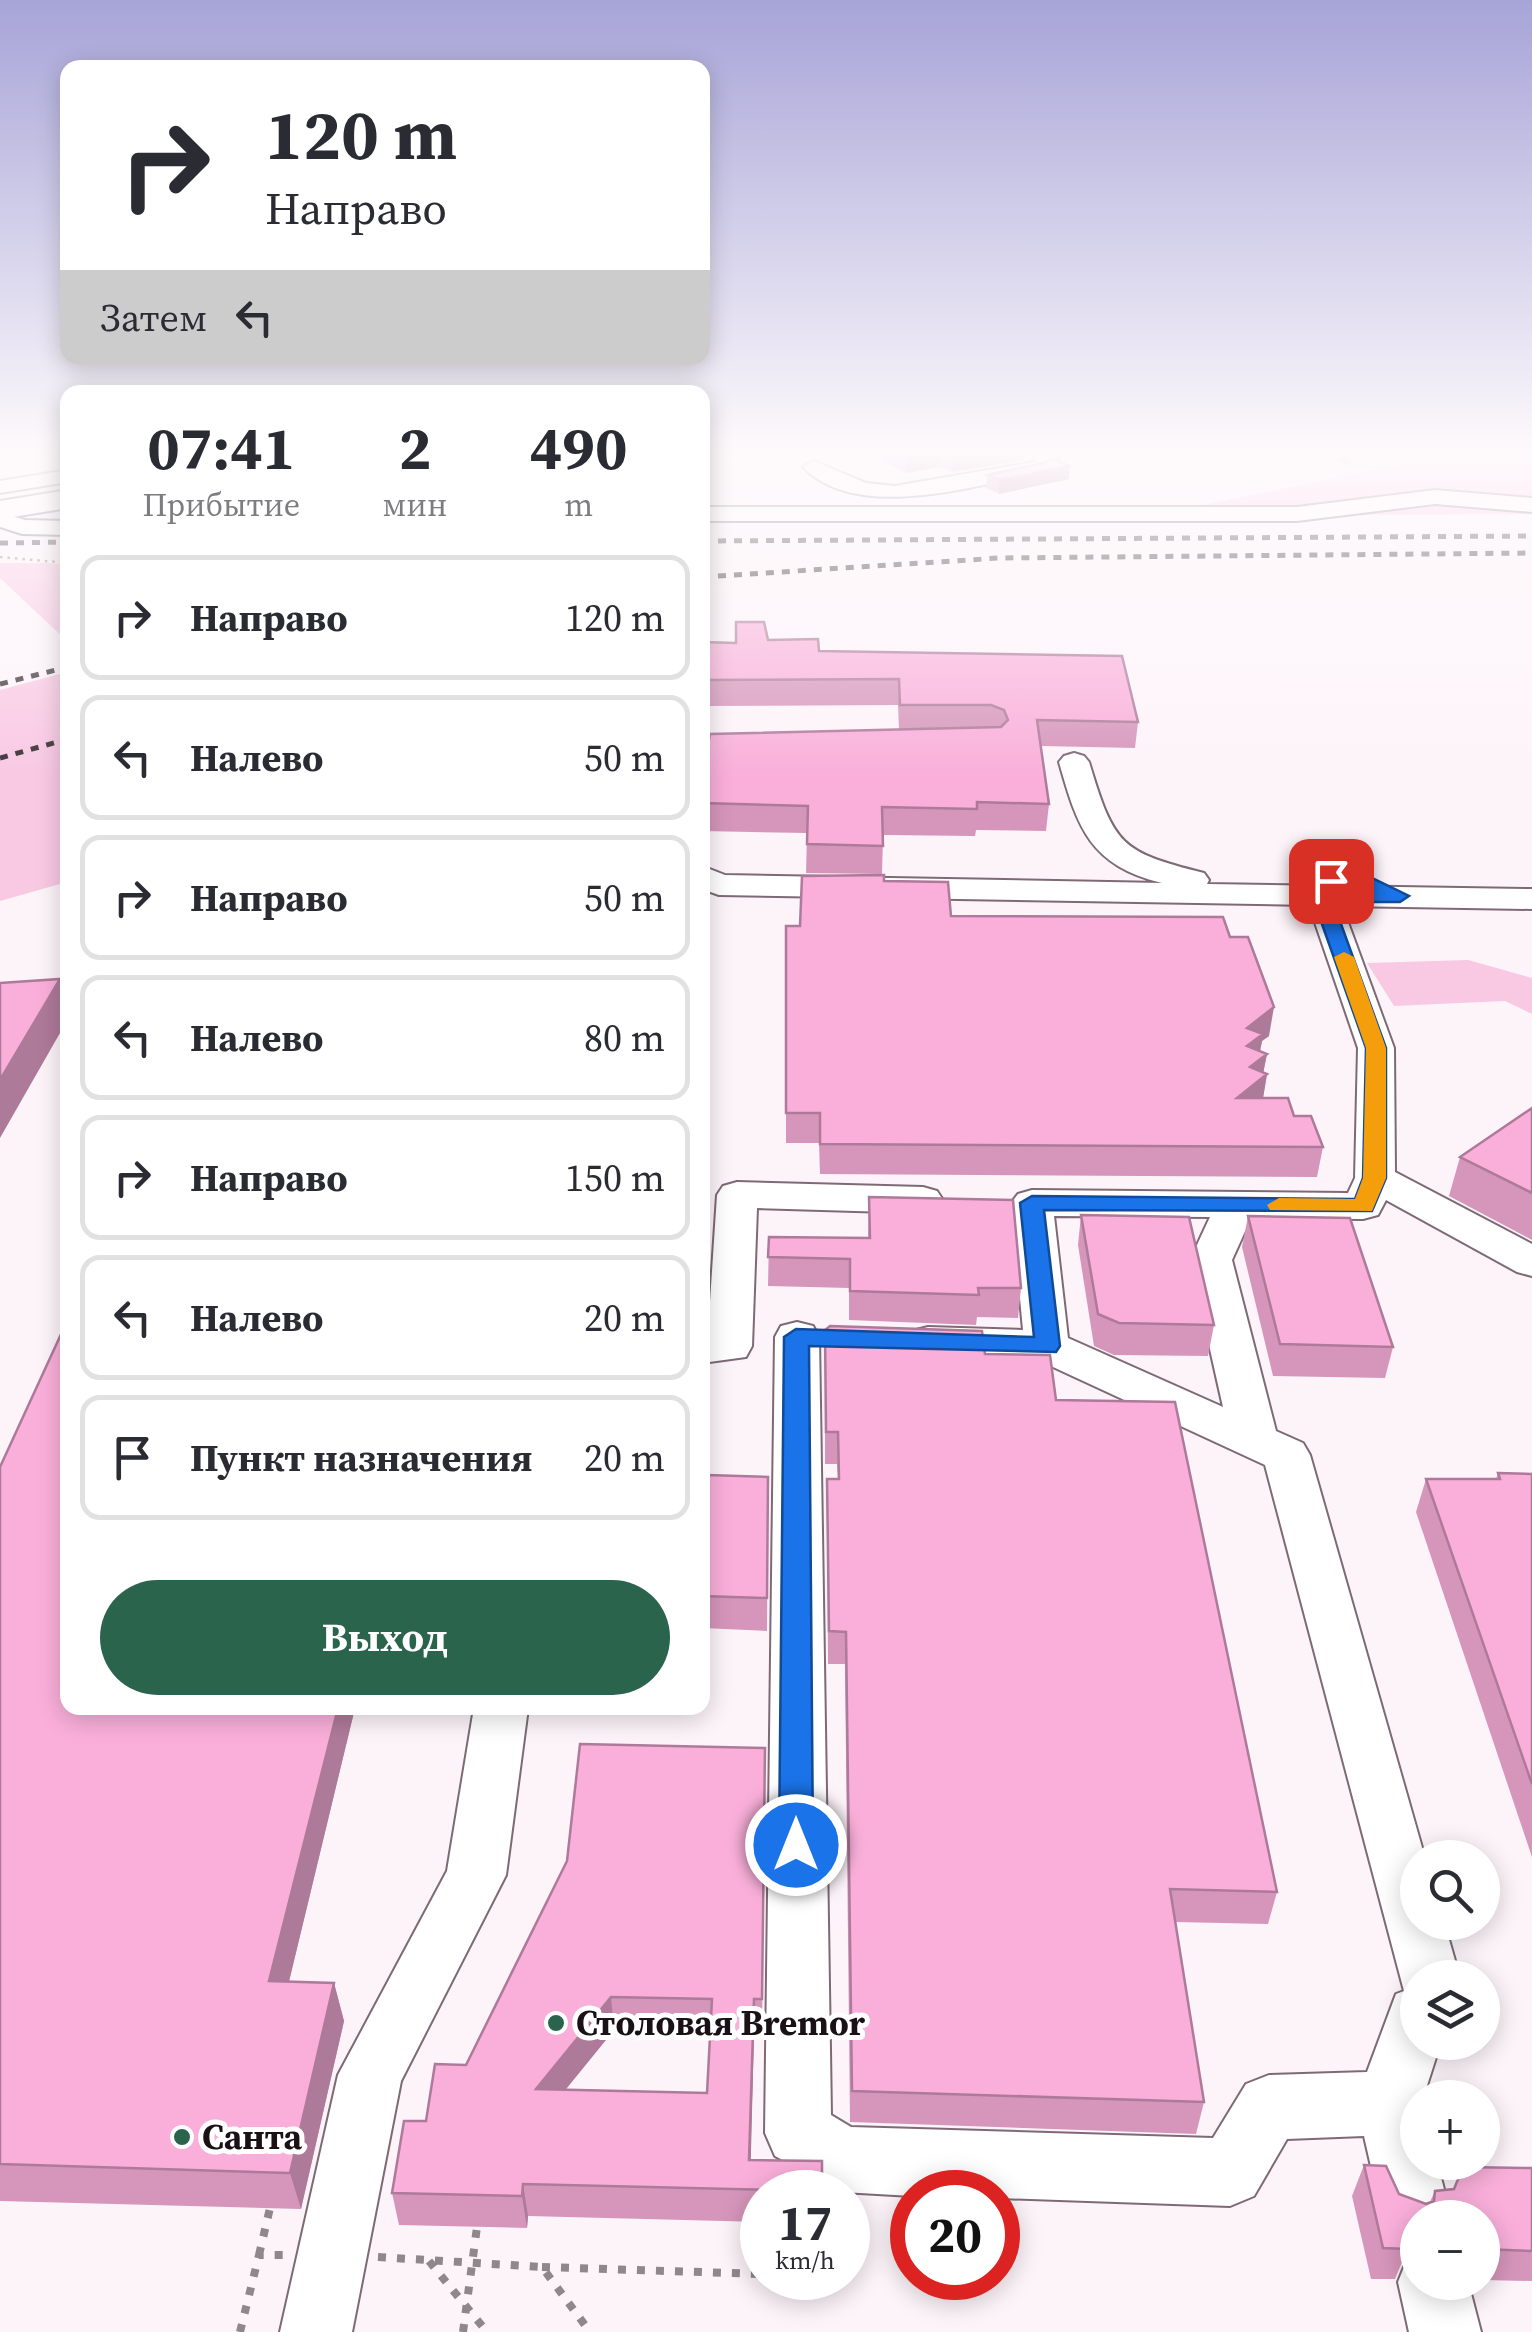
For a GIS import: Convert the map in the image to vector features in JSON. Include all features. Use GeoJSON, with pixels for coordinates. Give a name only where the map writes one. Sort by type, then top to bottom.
{"type":"FeatureCollection","features":[{"type":"Feature","properties":{"kind":"lane"},"geometry":{"type":"LineString","coordinates":[[1074,762],[1092,825],[1111,850],[1140,867],[1191,880],[1366,882],[1400,896]]}},
{"type":"Feature","properties":{"kind":"lane"},"geometry":{"type":"LineString","coordinates":[[710,880],[719,885],[1532,899]]}},
{"type":"Feature","properties":{"kind":"lane"},"geometry":{"type":"LineString","coordinates":[[1322,896],[1376,1048],[1375,1178],[1364,1206],[736,1195],[716,1347],[816,1338],[798,2132],[844,2160],[1230,2172],[1270,2107],[1389,2103]]}},
{"type":"Feature","properties":{"kind":"lane"},"geometry":{"type":"LineString","coordinates":[[1375,1178],[1532,1262]]}},
{"type":"Feature","properties":{"kind":"lane"},"geometry":{"type":"LineString","coordinates":[[992,1202],[1047,1346]]}},
{"type":"Feature","properties":{"kind":"lane"},"geometry":{"type":"LineString","coordinates":[[1236,1205],[1212,1260],[1255,1442]]}},
{"type":"Feature","properties":{"kind":"lane"},"geometry":{"type":"LineString","coordinates":[[893,1341],[1047,1346],[1286,1455],[1424,1960]]}},
{"type":"Feature","properties":{"kind":"lane"},"geometry":{"type":"LineString","coordinates":[[316,2332],[370,2075],[476,1875],[500,1715]]}},
{"type":"Feature","properties":{"kind":"lane"},"geometry":{"type":"LineString","coordinates":[[1403,2060],[1389,2103],[1412,2197]]}},
{"type":"Feature","properties":{"kind":"lane"},"geometry":{"type":"LineString","coordinates":[[1437,2300],[1445,2332]]}},
{"type":"Feature","properties":{"kind":"path"},"geometry":{"type":"LineString","coordinates":[[240,2332],[270,2208]]}},
{"type":"Feature","properties":{"kind":"path"},"geometry":{"type":"LineString","coordinates":[[463,2332],[477,2228]]}},
{"type":"Feature","properties":{"kind":"path"},"geometry":{"type":"LineString","coordinates":[[259,2255],[740,2273]]}},
{"type":"Feature","properties":{"kind":"path"},"geometry":{"type":"LineString","coordinates":[[429,2260],[487,2332]]}},
{"type":"Feature","properties":{"kind":"path"},"geometry":{"type":"LineString","coordinates":[[542,2267],[590,2332]]}},
{"type":"Feature","properties":{"kind":"shaded area"},"geometry":{"type":"Polygon","coordinates":[[[0,563],[60,564],[60,634],[0,578],[0,563]]]}},
{"type":"Feature","properties":{"kind":"shaded area"},"geometry":{"type":"Polygon","coordinates":[[[60,674],[60,884],[0,901],[0,690],[60,674]]]}},
{"type":"Feature","properties":{"kind":"shaded area"},"geometry":{"type":"Polygon","coordinates":[[[1468,960],[1532,978],[1532,1014],[1505,1001],[1394,1006],[1367,963],[1468,960]]]}},
{"type":"Feature","properties":{"kind":"building"},"geometry":{"type":"Polygon","coordinates":[[[736,622],[764,622],[768,640],[818,639],[819,651],[1122,656],[1138,722],[1037,720],[1049,804],[977,802],[977,809],[882,807],[883,846],[807,844],[808,806],[710,803],[710,734],[1001,727],[1008,720],[1004,710],[991,705],[900,705],[899,679],[710,680],[710,642],[736,643],[736,622]]]}},
{"type":"Feature","properties":{"kind":"building"},"geometry":{"type":"Polygon","coordinates":[[[884,875],[884,881],[948,882],[951,916],[1223,917],[1230,937],[1248,937],[1274,1007],[1247,1028],[1263,1034],[1247,1046],[1267,1054],[1250,1067],[1267,1074],[1237,1098],[1288,1098],[1294,1116],[1311,1116],[1323,1147],[820,1144],[820,1113],[786,1113],[786,926],[800,926],[802,876],[884,875]]]}},
{"type":"Feature","properties":{"kind":"building"},"geometry":{"type":"Polygon","coordinates":[[[60,979],[0,1080],[0,983],[60,979]]]}},
{"type":"Feature","properties":{"kind":"building"},"geometry":{"type":"Polygon","coordinates":[[[1532,1108],[1532,1193],[1460,1157],[1532,1108]]]}},
{"type":"Feature","properties":{"kind":"building"},"geometry":{"type":"Polygon","coordinates":[[[869,1197],[1013,1200],[1021,1288],[978,1288],[979,1295],[850,1291],[850,1259],[768,1257],[769,1237],[870,1238],[869,1197]]]}},
{"type":"Feature","properties":{"kind":"building"},"geometry":{"type":"Polygon","coordinates":[[[1081,1215],[1189,1217],[1214,1325],[1119,1323],[1098,1314],[1081,1215]]]}},
{"type":"Feature","properties":{"kind":"building"},"geometry":{"type":"Polygon","coordinates":[[[1248,1216],[1350,1218],[1393,1347],[1280,1344],[1248,1216]]]}},
{"type":"Feature","properties":{"kind":"building"},"geometry":{"type":"Polygon","coordinates":[[[830,1326],[982,1331],[985,1354],[1050,1355],[1056,1400],[1175,1402],[1277,1892],[1170,1889],[1204,2102],[852,2091],[846,1632],[829,1631],[827,1479],[839,1479],[838,1432],[826,1432],[825,1330],[830,1326]]]}},
{"type":"Feature","properties":{"kind":"building"},"geometry":{"type":"Polygon","coordinates":[[[60,1336],[60,1715],[336,1715],[269,1981],[334,1983],[290,2173],[0,2164],[0,1467],[60,1336]]]}},
{"type":"Feature","properties":{"kind":"building"},"geometry":{"type":"Polygon","coordinates":[[[1498,1473],[1532,1474],[1532,1784],[1426,1479],[1500,1479],[1498,1473]]]}},
{"type":"Feature","properties":{"kind":"building"},"geometry":{"type":"Polygon","coordinates":[[[710,1475],[768,1477],[767,1598],[710,1596],[710,1475]]]}},
{"type":"Feature","properties":{"kind":"building"},"geometry":{"type":"Polygon","coordinates":[[[580,1744],[765,1748],[762,1999],[754,1999],[749,2160],[822,2161],[822,2170],[740,2170],[740,2189],[523,2184],[522,2196],[392,2193],[404,2121],[426,2121],[435,2064],[466,2065],[567,1861],[580,1744]],[[611,1997],[536,2089],[707,2093],[712,1999],[611,1997]]]}},
{"type":"Feature","properties":{"kind":"building"},"geometry":{"type":"Polygon","coordinates":[[[1364,2165],[1386,2166],[1399,2194],[1415,2200],[1400,2200],[1400,2249],[1383,2248],[1364,2165]]]}},
{"type":"Feature","properties":{"kind":"building"},"geometry":{"type":"Polygon","coordinates":[[[1500,2168],[1532,2168],[1532,2251],[1500,2250],[1500,2200],[1434,2200],[1435,2191],[1454,2189],[1458,2180],[1500,2180],[1500,2168]]]}},
{"type":"Feature","properties":{"kind":"railway"},"geometry":{"type":"LineString","coordinates":[[710,576],[955,561]]}},
{"type":"Feature","properties":{"kind":"railway"},"geometry":{"type":"LineString","coordinates":[[0,684],[60,669]]}},
{"type":"Feature","properties":{"kind":"railway"},"geometry":{"type":"LineString","coordinates":[[0,758],[60,741]]}},
{"type":"Feature","properties":{"kind":"slow traffic"},"geometry":{"type":"LineString","coordinates":[[1279,1205],[1364,1206],[1375,1178],[1376,1048],[1344,957]]}},
{"type":"Feature","properties":{"kind":"place","name":"Столовая Bremor"},"geometry":{"type":"Point","coordinates":[556,2023]}},
{"type":"Feature","properties":{"kind":"place","name":"Санта"},"geometry":{"type":"Point","coordinates":[182,2137]}},
{"type":"Feature","properties":{"kind":"route"},"geometry":{"type":"LineString","coordinates":[[796,1845],[796,1337],[1047,1346],[1032,1203],[1364,1206],[1375,1178],[1376,1048],[1322,896],[1400,896],[1366,882],[1331,881]]}}]}
